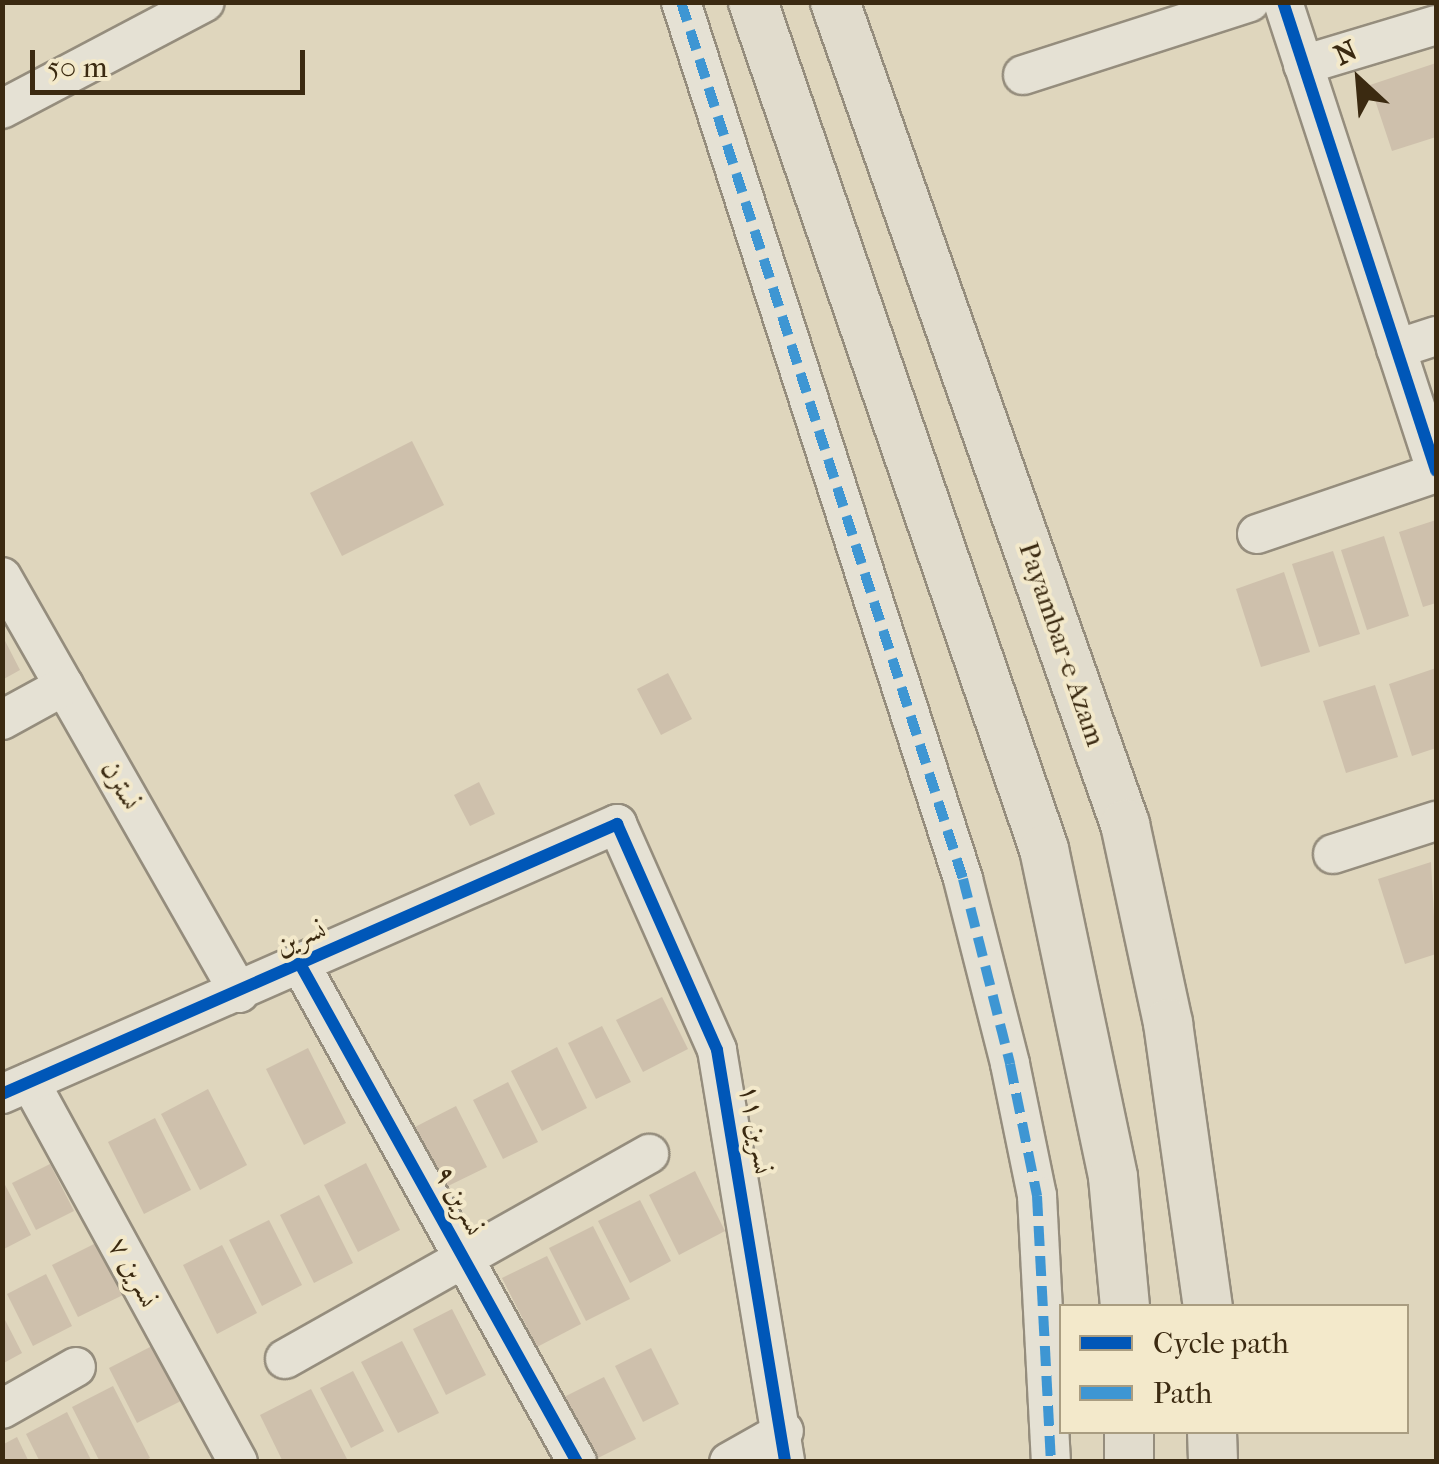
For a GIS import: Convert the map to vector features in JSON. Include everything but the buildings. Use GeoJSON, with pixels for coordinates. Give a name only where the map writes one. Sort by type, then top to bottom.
{"type":"FeatureCollection","features":[{"type":"Feature","properties":{"kind":"main road"},"geometry":{"type":"LineString","coordinates":[[753,2],[1044,848],[1113,1177],[1125,1304]]}},
{"type":"Feature","properties":{"kind":"main road","name":"Payambar-e Azam"},"geometry":{"type":"LineString","coordinates":[[835,2],[1126,824],[1168,1023],[1208,1304]]}},
{"type":"Feature","properties":{"kind":"main road"},"geometry":{"type":"LineString","coordinates":[[1129,1434],[1129,1462]]}},
{"type":"Feature","properties":{"kind":"main road"},"geometry":{"type":"LineString","coordinates":[[1212,1434],[1213,1462]]}},
{"type":"Feature","properties":{"kind":"street"},"geometry":{"type":"LineString","coordinates":[[2,109],[205,2]]}},
{"type":"Feature","properties":{"kind":"street"},"geometry":{"type":"LineString","coordinates":[[682,2],[963,879],[1010,1064],[1037,1196],[1051,1462]]}},
{"type":"Feature","properties":{"kind":"street"},"geometry":{"type":"LineString","coordinates":[[1024,75],[1250,2]]}},
{"type":"Feature","properties":{"kind":"street"},"geometry":{"type":"LineString","coordinates":[[1257,534],[1436,472],[1282,2]]}},
{"type":"Feature","properties":{"kind":"street"},"geometry":{"type":"LineString","coordinates":[[1303,65],[1436,24]]}},
{"type":"Feature","properties":{"kind":"street"},"geometry":{"type":"LineString","coordinates":[[1396,349],[1436,336]]}},
{"type":"Feature","properties":{"kind":"street","name":"نسترن"},"geometry":{"type":"LineString","coordinates":[[2,577],[238,993]]}},
{"type":"Feature","properties":{"kind":"street"},"geometry":{"type":"LineString","coordinates":[[2,720],[64,686]]}},
{"type":"Feature","properties":{"kind":"street"},"geometry":{"type":"LineString","coordinates":[[1333,854],[1436,821]]}},
{"type":"Feature","properties":{"kind":"street","name":"نسرین"},"geometry":{"type":"LineString","coordinates":[[16,1088],[617,824]]}},
{"type":"Feature","properties":{"kind":"street","name":"نسرین ۱۱"},"geometry":{"type":"LineString","coordinates":[[617,824],[717,1050],[785,1446]]}},
{"type":"Feature","properties":{"kind":"street","name":"نسرین ۹"},"geometry":{"type":"LineString","coordinates":[[300,964],[577,1462]]}},
{"type":"Feature","properties":{"kind":"street","name":"نسرین ۷"},"geometry":{"type":"LineString","coordinates":[[16,1088],[238,1462]]}},
{"type":"Feature","properties":{"kind":"street"},"geometry":{"type":"LineString","coordinates":[[285,1359],[649,1154]]}},
{"type":"Feature","properties":{"kind":"street"},"geometry":{"type":"LineString","coordinates":[[2,1409],[76,1367]]}},
{"type":"Feature","properties":{"kind":"street"},"geometry":{"type":"LineString","coordinates":[[729,1462],[785,1446]]}},
{"type":"Feature","properties":{"kind":"marked path"},"geometry":{"type":"LineString","coordinates":[[681,2],[963,879],[1010,1064],[1037,1196],[1051,1462]]}},
{"type":"Feature","properties":{"kind":"cycle path"},"geometry":{"type":"LineString","coordinates":[[1283,2],[1436,471]]}},
{"type":"Feature","properties":{"kind":"cycle path"},"geometry":{"type":"LineString","coordinates":[[2,1094],[617,824],[717,1050],[785,1462]]}},
{"type":"Feature","properties":{"kind":"cycle path"},"geometry":{"type":"LineString","coordinates":[[300,964],[577,1462]]}}]}
